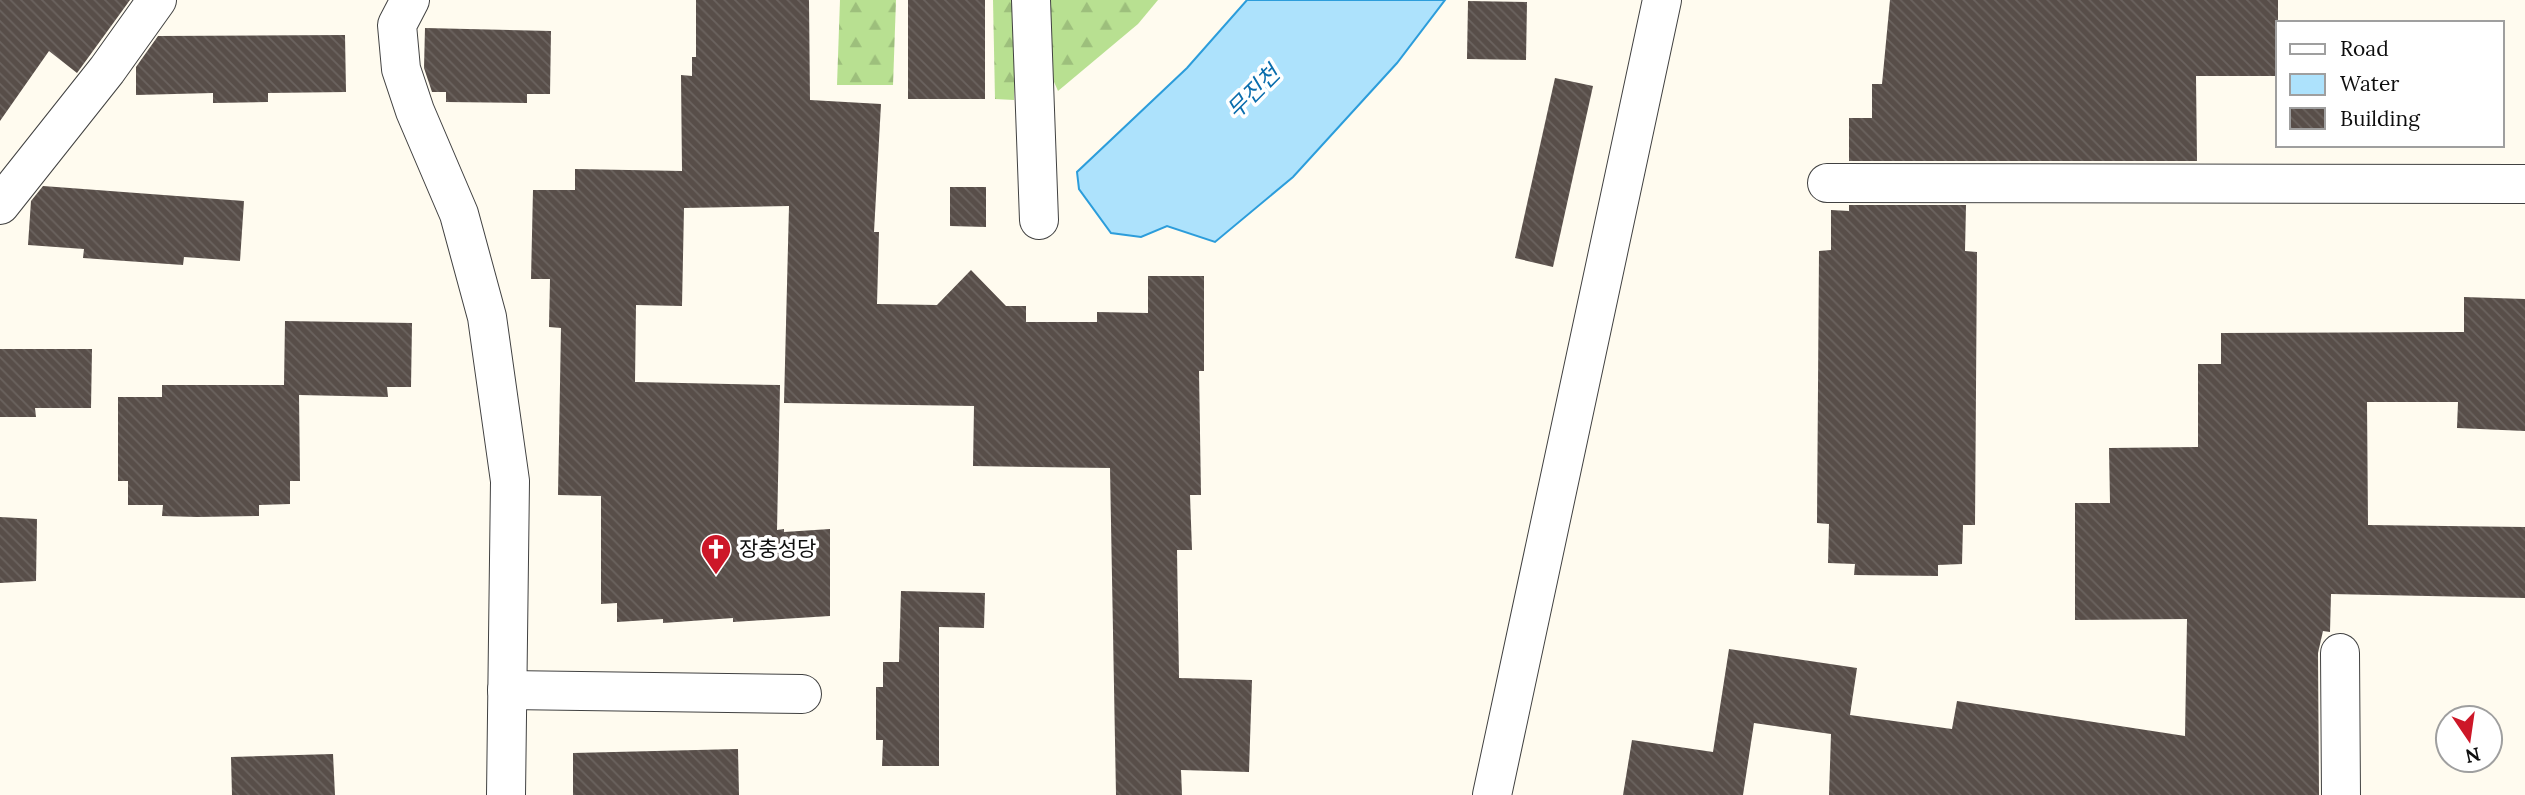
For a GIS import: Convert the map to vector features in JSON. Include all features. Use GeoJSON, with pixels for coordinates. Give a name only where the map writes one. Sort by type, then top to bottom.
{"type":"FeatureCollection","features":[{"type":"Feature","properties":{"kind":"street"},"geometry":{"type":"LineString","coordinates":[[0,205],[107,70],[157,0]]}},
{"type":"Feature","properties":{"kind":"street"},"geometry":{"type":"LineString","coordinates":[[410,0],[397,25],[401,69],[415,110],[459,214],[487,317],[510,481],[506,795]]}},
{"type":"Feature","properties":{"kind":"street"},"geometry":{"type":"LineString","coordinates":[[1031,0],[1039,220]]}},
{"type":"Feature","properties":{"kind":"street"},"geometry":{"type":"LineString","coordinates":[[1492,795],[1662,0]]}},
{"type":"Feature","properties":{"kind":"street"},"geometry":{"type":"LineString","coordinates":[[1827,183],[2525,184]]}},
{"type":"Feature","properties":{"kind":"street"},"geometry":{"type":"LineString","coordinates":[[2340,653],[2341,795]]}},
{"type":"Feature","properties":{"kind":"street"},"geometry":{"type":"LineString","coordinates":[[507,690],[802,694]]}},
{"type":"Feature","properties":{"kind":"green space"},"geometry":{"type":"Polygon","coordinates":[[[840,0],[896,0],[893,85],[837,85],[840,0]]]}},
{"type":"Feature","properties":{"kind":"green space"},"geometry":{"type":"Polygon","coordinates":[[[993,0],[1016,0],[1014,100],[995,99],[993,0]]]}},
{"type":"Feature","properties":{"kind":"green space"},"geometry":{"type":"Polygon","coordinates":[[[1042,0],[1158,0],[1138,24],[1058,91],[1039,48],[1042,0]]]}},
{"type":"Feature","properties":{"kind":"water","name":"무진천"},"geometry":{"type":"Polygon","coordinates":[[[1247,0],[1445,0],[1397,63],[1293,177],[1215,242],[1167,226],[1141,237],[1111,233],[1079,189],[1077,172],[1187,68],[1247,0]]]}},
{"type":"Feature","properties":{"kind":"building"},"geometry":{"type":"Polygon","coordinates":[[[0,0],[130,0],[77,73],[49,51],[0,121],[0,0]]]}},
{"type":"Feature","properties":{"kind":"building"},"geometry":{"type":"Polygon","coordinates":[[[696,0],[809,0],[810,100],[881,104],[874,232],[879,232],[877,304],[937,305],[971,270],[1006,306],[1026,306],[1026,322],[1097,322],[1097,312],[1148,313],[1148,276],[1204,276],[1204,371],[1199,371],[1201,495],[1190,495],[1192,550],[1177,550],[1179,678],[1252,680],[1249,772],[1181,770],[1182,795],[1116,795],[1110,468],[973,466],[974,406],[784,403],[789,206],[684,208],[682,306],[636,305],[635,382],[780,385],[777,530],[784,529],[784,532],[830,529],[830,616],[733,622],[733,618],[663,623],[663,619],[617,622],[617,603],[601,604],[601,496],[558,495],[561,328],[549,327],[550,279],[531,279],[533,190],[575,190],[575,169],[682,171],[681,75],[692,76],[692,57],[696,57],[696,0]]]}},
{"type":"Feature","properties":{"kind":"building"},"geometry":{"type":"Polygon","coordinates":[[[908,0],[985,0],[985,99],[908,99],[908,0]]]}},
{"type":"Feature","properties":{"kind":"building"},"geometry":{"type":"Polygon","coordinates":[[[1890,0],[2278,0],[2276,76],[2196,76],[2197,161],[1849,161],[1849,118],[1872,118],[1872,84],[1882,84],[1890,0]]]}},
{"type":"Feature","properties":{"kind":"building"},"geometry":{"type":"Polygon","coordinates":[[[1468,1],[1527,2],[1526,60],[1467,59],[1468,1]]]}},
{"type":"Feature","properties":{"kind":"building"},"geometry":{"type":"Polygon","coordinates":[[[425,28],[551,31],[550,94],[527,94],[527,103],[446,102],[446,92],[432,92],[424,68],[425,28]]]}},
{"type":"Feature","properties":{"kind":"building"},"geometry":{"type":"Polygon","coordinates":[[[345,35],[346,92],[268,93],[268,102],[213,103],[213,93],[136,95],[136,67],[158,36],[345,35]]]}},
{"type":"Feature","properties":{"kind":"building"},"geometry":{"type":"Polygon","coordinates":[[[1555,78],[1593,86],[1553,267],[1515,258],[1555,78]]]}},
{"type":"Feature","properties":{"kind":"building"},"geometry":{"type":"Polygon","coordinates":[[[43,186],[244,201],[240,261],[184,257],[183,265],[83,258],[84,249],[28,245],[31,201],[43,186]]]}},
{"type":"Feature","properties":{"kind":"building"},"geometry":{"type":"Polygon","coordinates":[[[950,187],[986,187],[986,227],[950,226],[950,187]]]}},
{"type":"Feature","properties":{"kind":"building"},"geometry":{"type":"Polygon","coordinates":[[[1849,205],[1966,205],[1965,251],[1977,252],[1975,525],[1963,525],[1962,564],[1938,565],[1938,576],[1854,575],[1855,564],[1828,563],[1829,524],[1817,523],[1819,251],[1831,250],[1831,210],[1849,211],[1849,205]]]}},
{"type":"Feature","properties":{"kind":"building"},"geometry":{"type":"Polygon","coordinates":[[[2464,297],[2525,299],[2525,431],[2457,428],[2458,402],[2367,402],[2368,525],[2525,527],[2525,598],[2331,594],[2330,632],[2323,631],[2318,653],[2319,795],[1829,795],[1831,734],[1754,723],[1743,795],[1623,795],[1632,740],[1713,752],[1729,649],[1857,668],[1850,715],[1952,729],[1957,701],[2185,736],[2187,619],[2075,620],[2075,503],[2110,503],[2109,448],[2198,447],[2198,364],[2221,364],[2221,333],[2464,332],[2464,297]]]}},
{"type":"Feature","properties":{"kind":"building"},"geometry":{"type":"Polygon","coordinates":[[[285,321],[412,323],[411,387],[387,387],[388,397],[299,395],[300,481],[290,481],[290,504],[259,505],[259,516],[197,517],[162,516],[163,505],[128,505],[128,481],[118,481],[118,397],[162,397],[162,385],[284,385],[285,321]]]}},
{"type":"Feature","properties":{"kind":"building"},"geometry":{"type":"Polygon","coordinates":[[[0,349],[92,349],[91,408],[35,408],[36,417],[0,417],[0,349]]]}},
{"type":"Feature","properties":{"kind":"building"},"geometry":{"type":"Polygon","coordinates":[[[0,517],[37,519],[36,581],[0,583],[0,517]]]}},
{"type":"Feature","properties":{"kind":"building"},"geometry":{"type":"Polygon","coordinates":[[[901,591],[985,593],[984,628],[939,627],[939,766],[882,766],[883,740],[876,740],[876,687],[883,687],[883,662],[899,662],[901,591]]]}},
{"type":"Feature","properties":{"kind":"building"},"geometry":{"type":"Polygon","coordinates":[[[738,749],[739,795],[573,795],[573,753],[738,749]]]}},
{"type":"Feature","properties":{"kind":"building"},"geometry":{"type":"Polygon","coordinates":[[[333,754],[335,795],[232,795],[231,757],[333,754]]]}},
{"type":"Feature","properties":{"kind":"place","name":"장충성당"},"geometry":{"type":"Point","coordinates":[716,576]}}]}
